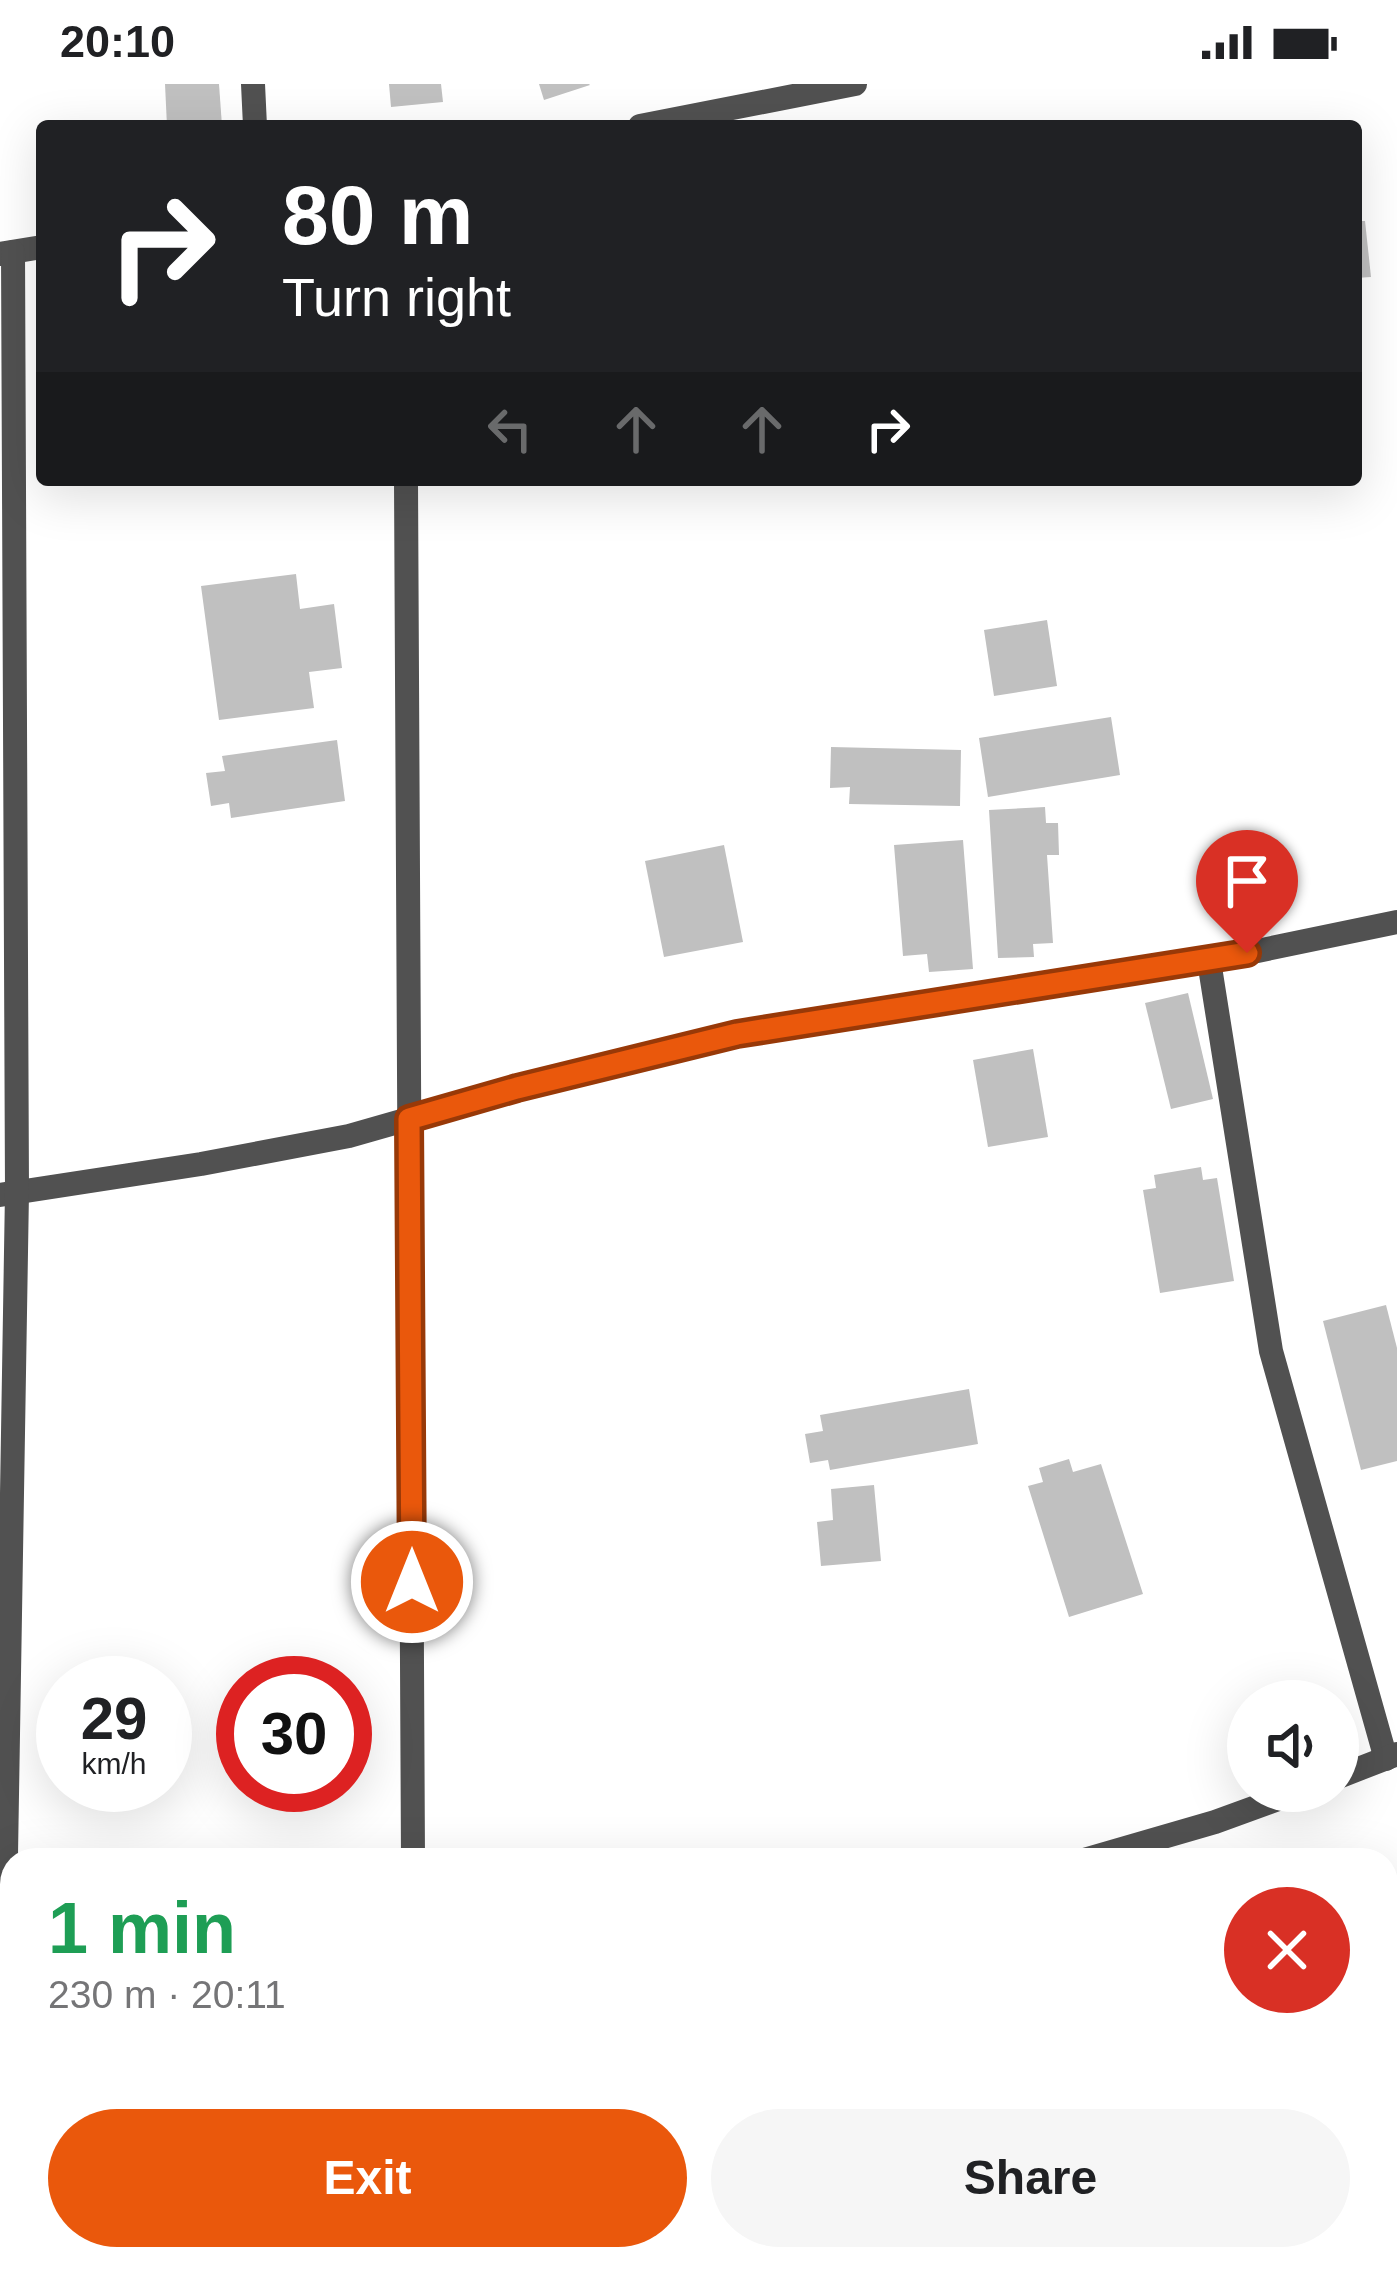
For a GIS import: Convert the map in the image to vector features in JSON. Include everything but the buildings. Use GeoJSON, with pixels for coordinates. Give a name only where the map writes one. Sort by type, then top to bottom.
{"type":"FeatureCollection","features":[{"type":"Feature","properties":{"kind":"street"},"geometry":{"type":"LineString","coordinates":[[253,84],[255,120]]}},
{"type":"Feature","properties":{"kind":"street"},"geometry":{"type":"LineString","coordinates":[[671,120],[855,84]]}},
{"type":"Feature","properties":{"kind":"street"},"geometry":{"type":"LineString","coordinates":[[3,1848],[9,1194],[6,253],[36,248]]}},
{"type":"Feature","properties":{"kind":"street"},"geometry":{"type":"LineString","coordinates":[[406,486],[413,1848]]}},
{"type":"Feature","properties":{"kind":"street"},"geometry":{"type":"LineString","coordinates":[[9,1194],[349,1136],[517,1088],[737,1034],[1209,961],[1397,922]]}},
{"type":"Feature","properties":{"kind":"street"},"geometry":{"type":"LineString","coordinates":[[1209,961],[1271,1351],[1391,1757],[1359,1769]]}},
{"type":"Feature","properties":{"kind":"street"},"geometry":{"type":"LineString","coordinates":[[1125,1848],[1242,1812]]}},
{"type":"Feature","properties":{"kind":"street"},"geometry":{"type":"LineString","coordinates":[[0,2126],[0,2216]]}},
{"type":"Feature","properties":{"kind":"route"},"geometry":{"type":"LineString","coordinates":[[412,1582],[409,1119],[737,1034],[1247,953]]}}]}
